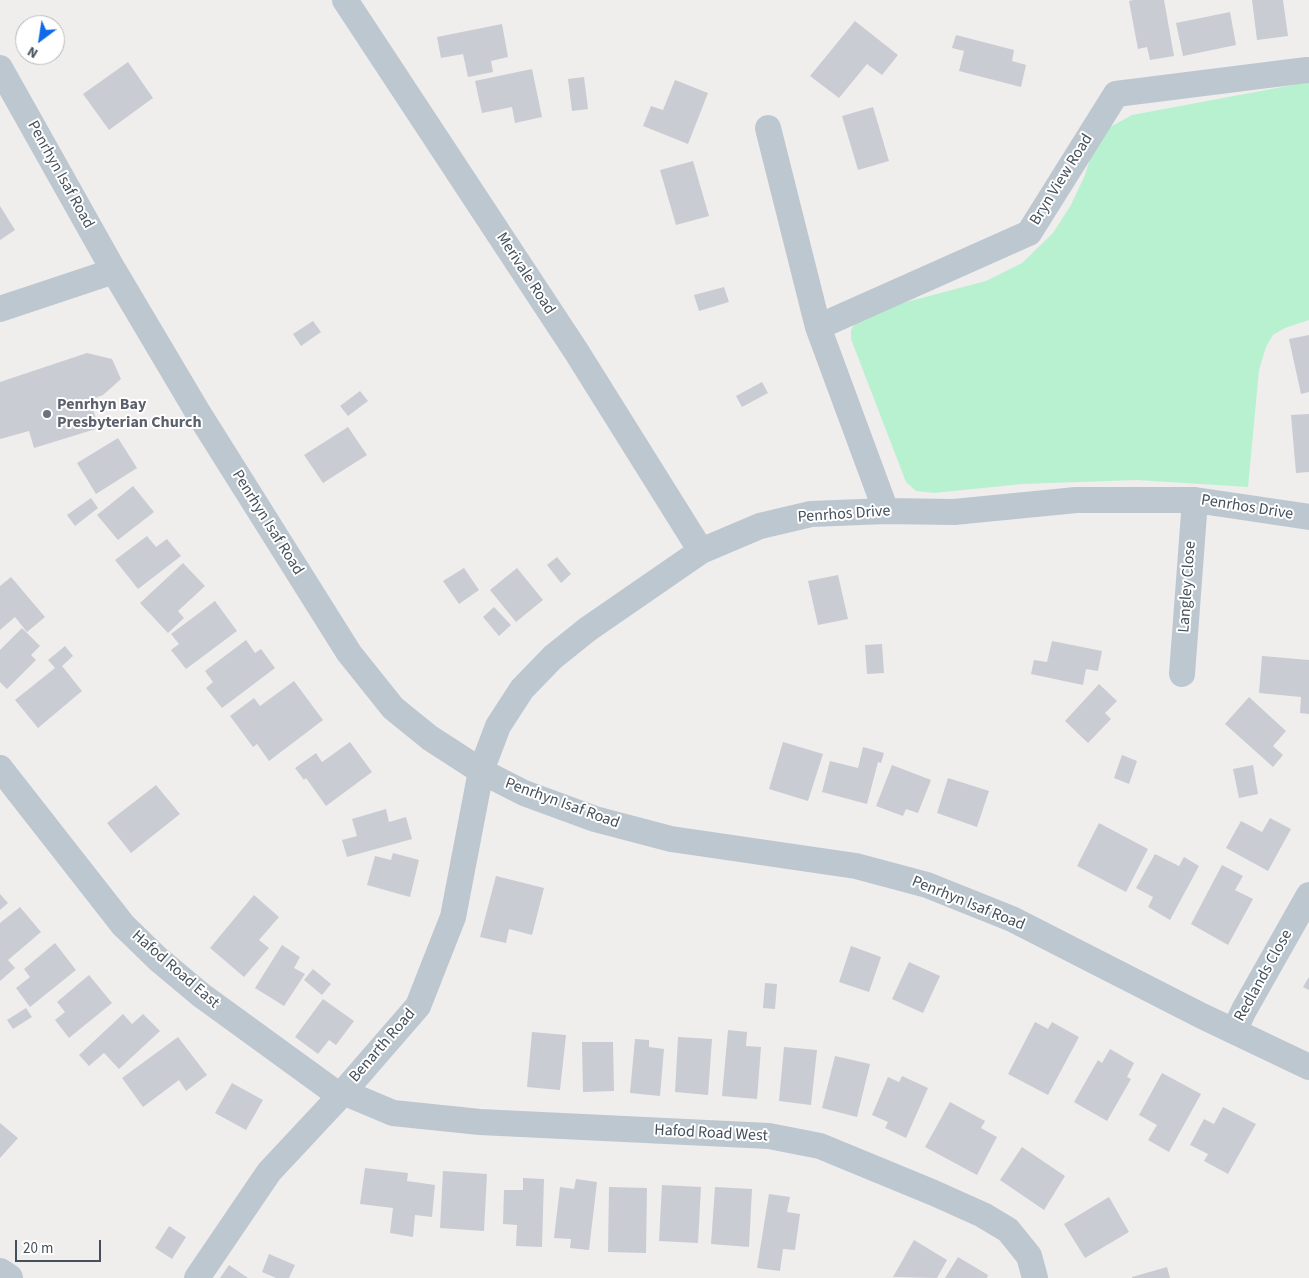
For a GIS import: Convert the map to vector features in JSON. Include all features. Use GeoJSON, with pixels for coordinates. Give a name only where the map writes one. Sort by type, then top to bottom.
{"type":"FeatureCollection","features":[{"type":"Feature","properties":{"kind":"street","name":"Merivale Road"},"geometry":{"type":"LineString","coordinates":[[345,0],[576,351],[701,551]]}},
{"type":"Feature","properties":{"kind":"street","name":"Penrhyn Isaf Road"},"geometry":{"type":"LineString","coordinates":[[0,68],[114,271],[197,411],[349,653],[393,708],[430,738],[481,771],[524,793],[595,819],[670,839],[856,866],[927,885],[1012,919],[1234,1031],[1309,1066]]}},
{"type":"Feature","properties":{"kind":"street","name":"Bryn View Road"},"geometry":{"type":"LineString","coordinates":[[818,327],[1029,233],[1116,94],[1307,70]]}},
{"type":"Feature","properties":{"kind":"street"},"geometry":{"type":"LineString","coordinates":[[768,128],[818,327],[886,512]]}},
{"type":"Feature","properties":{"kind":"street"},"geometry":{"type":"LineString","coordinates":[[0,309],[114,271]]}},
{"type":"Feature","properties":{"kind":"street","name":"Penrhos Drive"},"geometry":{"type":"LineString","coordinates":[[481,771],[498,726],[522,690],[553,657],[588,629],[701,551],[760,526],[811,514],[954,512],[1076,500],[1195,500],[1309,517]]}},
{"type":"Feature","properties":{"kind":"street","name":"Langley Close"},"geometry":{"type":"LineString","coordinates":[[1182,674],[1195,500]]}},
{"type":"Feature","properties":{"kind":"street","name":"Hafod Road East"},"geometry":{"type":"LineString","coordinates":[[0,768],[123,925],[158,959],[201,995],[342,1094]]}},
{"type":"Feature","properties":{"kind":"street","name":"Benarth Road"},"geometry":{"type":"LineString","coordinates":[[197,1278],[269,1172],[342,1094],[418,1006],[453,917],[481,771]]}},
{"type":"Feature","properties":{"kind":"street","name":"Redlands Close"},"geometry":{"type":"LineString","coordinates":[[1234,1031],[1309,895]]}},
{"type":"Feature","properties":{"kind":"street","name":"Hafod Road West"},"geometry":{"type":"LineString","coordinates":[[342,1094],[394,1113],[480,1122],[769,1136],[820,1146],[934,1192],[1008,1230],[1029,1256],[1036,1278]]}},
{"type":"Feature","properties":{"kind":"street"},"geometry":{"type":"LineString","coordinates":[[0,1272],[9,1278]]}},
{"type":"Feature","properties":{"kind":"green space"},"geometry":{"type":"Polygon","coordinates":[[[1309,82],[1309,320],[1285,328],[1273,335],[1266,347],[1259,370],[1248,487],[1137,480],[1022,484],[934,493],[916,491],[906,482],[851,339],[851,330],[858,318],[872,311],[986,281],[1022,263],[1053,233],[1071,205],[1100,136],[1112,126],[1132,115],[1309,82]]]}},
{"type":"Feature","properties":{"kind":"building"},"geometry":{"type":"Polygon","coordinates":[[[1164,0],[1174,56],[1150,60],[1147,47],[1138,49],[1129,1],[1164,0]]]}},
{"type":"Feature","properties":{"kind":"building"},"geometry":{"type":"Polygon","coordinates":[[[1252,0],[1283,0],[1288,36],[1257,40],[1252,0]]]}},
{"type":"Feature","properties":{"kind":"building"},"geometry":{"type":"Polygon","coordinates":[[[1230,12],[1236,45],[1183,56],[1176,23],[1230,12]]]}},
{"type":"Feature","properties":{"kind":"building"},"geometry":{"type":"Polygon","coordinates":[[[855,21],[898,55],[882,75],[867,64],[839,98],[810,76],[855,21]]]}},
{"type":"Feature","properties":{"kind":"building"},"geometry":{"type":"Polygon","coordinates":[[[502,24],[508,57],[491,61],[493,72],[468,77],[463,54],[441,58],[437,37],[502,24]]]}},
{"type":"Feature","properties":{"kind":"building"},"geometry":{"type":"Polygon","coordinates":[[[956,35],[1014,50],[1012,61],[1026,65],[1021,87],[959,71],[964,51],[952,48],[956,35]]]}},
{"type":"Feature","properties":{"kind":"building"},"geometry":{"type":"Polygon","coordinates":[[[128,62],[153,98],[109,130],[83,94],[128,62]]]}},
{"type":"Feature","properties":{"kind":"building"},"geometry":{"type":"Polygon","coordinates":[[[532,69],[542,117],[515,123],[512,107],[482,113],[475,81],[532,69]]]}},
{"type":"Feature","properties":{"kind":"building"},"geometry":{"type":"Polygon","coordinates":[[[584,77],[588,109],[572,111],[568,79],[584,77]]]}},
{"type":"Feature","properties":{"kind":"building"},"geometry":{"type":"Polygon","coordinates":[[[675,80],[708,93],[688,144],[643,126],[651,106],[663,110],[675,80]]]}},
{"type":"Feature","properties":{"kind":"building"},"geometry":{"type":"Polygon","coordinates":[[[873,107],[889,161],[858,170],[842,116],[873,107]]]}},
{"type":"Feature","properties":{"kind":"building"},"geometry":{"type":"Polygon","coordinates":[[[693,161],[709,216],[676,225],[660,170],[693,161]]]}},
{"type":"Feature","properties":{"kind":"building"},"geometry":{"type":"Polygon","coordinates":[[[0,206],[15,230],[0,240],[0,206]]]}},
{"type":"Feature","properties":{"kind":"building"},"geometry":{"type":"Polygon","coordinates":[[[724,287],[729,302],[699,311],[694,295],[724,287]]]}},
{"type":"Feature","properties":{"kind":"building"},"geometry":{"type":"Polygon","coordinates":[[[313,321],[321,332],[301,346],[293,334],[313,321]]]}},
{"type":"Feature","properties":{"kind":"building"},"geometry":{"type":"Polygon","coordinates":[[[1309,335],[1309,392],[1301,394],[1289,339],[1309,335]]]}},
{"type":"Feature","properties":{"kind":"building","name":"Penrhyn Bay Presbyterian Church"},"geometry":{"type":"Polygon","coordinates":[[[87,353],[112,359],[121,379],[103,395],[90,400],[99,428],[34,448],[29,431],[0,439],[0,382],[87,353]]]}},
{"type":"Feature","properties":{"kind":"building"},"geometry":{"type":"Polygon","coordinates":[[[762,382],[768,393],[742,407],[736,396],[762,382]]]}},
{"type":"Feature","properties":{"kind":"building"},"geometry":{"type":"Polygon","coordinates":[[[360,391],[368,401],[348,416],[340,406],[360,391]]]}},
{"type":"Feature","properties":{"kind":"building"},"geometry":{"type":"Polygon","coordinates":[[[1309,414],[1309,472],[1296,473],[1291,415],[1309,414]]]}},
{"type":"Feature","properties":{"kind":"building"},"geometry":{"type":"Polygon","coordinates":[[[348,427],[367,455],[323,483],[304,455],[348,427]]]}},
{"type":"Feature","properties":{"kind":"building"},"geometry":{"type":"Polygon","coordinates":[[[118,438],[137,468],[96,494],[77,463],[118,438]]]}},
{"type":"Feature","properties":{"kind":"building"},"geometry":{"type":"Polygon","coordinates":[[[133,486],[154,512],[118,540],[97,515],[133,486]]]}},
{"type":"Feature","properties":{"kind":"building"},"geometry":{"type":"Polygon","coordinates":[[[91,498],[98,508],[75,526],[67,515],[91,498]]]}},
{"type":"Feature","properties":{"kind":"building"},"geometry":{"type":"Polygon","coordinates":[[[147,536],[156,547],[167,539],[181,556],[138,589],[115,560],[147,536]]]}},
{"type":"Feature","properties":{"kind":"building"},"geometry":{"type":"Polygon","coordinates":[[[557,557],[571,574],[561,583],[547,565],[557,557]]]}},
{"type":"Feature","properties":{"kind":"building"},"geometry":{"type":"Polygon","coordinates":[[[183,563],[205,586],[178,611],[184,618],[168,633],[140,603],[183,563]]]}},
{"type":"Feature","properties":{"kind":"building"},"geometry":{"type":"Polygon","coordinates":[[[464,568],[479,590],[459,604],[443,581],[464,568]]]}},
{"type":"Feature","properties":{"kind":"building"},"geometry":{"type":"Polygon","coordinates":[[[517,568],[543,600],[516,622],[490,590],[517,568]]]}},
{"type":"Feature","properties":{"kind":"building"},"geometry":{"type":"Polygon","coordinates":[[[838,575],[848,619],[818,625],[808,581],[838,575]]]}},
{"type":"Feature","properties":{"kind":"building"},"geometry":{"type":"Polygon","coordinates":[[[11,577],[45,617],[27,632],[15,617],[0,630],[0,586],[11,577]]]}},
{"type":"Feature","properties":{"kind":"building"},"geometry":{"type":"Polygon","coordinates":[[[215,601],[237,631],[186,669],[171,650],[179,644],[171,634],[215,601]]]}},
{"type":"Feature","properties":{"kind":"building"},"geometry":{"type":"Polygon","coordinates":[[[494,607],[511,625],[499,636],[483,617],[494,607]]]}},
{"type":"Feature","properties":{"kind":"building"},"geometry":{"type":"Polygon","coordinates":[[[22,628],[40,646],[31,655],[36,660],[7,689],[0,682],[0,650],[22,628]]]}},
{"type":"Feature","properties":{"kind":"building"},"geometry":{"type":"Polygon","coordinates":[[[246,640],[255,653],[261,649],[275,668],[222,708],[206,688],[213,682],[205,671],[246,640]]]}},
{"type":"Feature","properties":{"kind":"building"},"geometry":{"type":"Polygon","coordinates":[[[1052,641],[1102,651],[1098,671],[1086,669],[1083,685],[1031,674],[1034,660],[1047,662],[1052,641]]]}},
{"type":"Feature","properties":{"kind":"building"},"geometry":{"type":"Polygon","coordinates":[[[882,644],[884,673],[867,674],[865,645],[882,644]]]}},
{"type":"Feature","properties":{"kind":"building"},"geometry":{"type":"Polygon","coordinates":[[[65,646],[73,656],[62,666],[82,691],[38,728],[15,700],[55,668],[48,660],[65,646]]]}},
{"type":"Feature","properties":{"kind":"building"},"geometry":{"type":"Polygon","coordinates":[[[1262,656],[1309,660],[1309,714],[1300,713],[1301,697],[1259,693],[1262,656]]]}},
{"type":"Feature","properties":{"kind":"building"},"geometry":{"type":"Polygon","coordinates":[[[294,681],[323,720],[269,761],[257,744],[253,747],[230,716],[254,698],[260,706],[294,681]]]}},
{"type":"Feature","properties":{"kind":"building"},"geometry":{"type":"Polygon","coordinates":[[[1099,684],[1117,701],[1105,713],[1111,719],[1088,743],[1065,721],[1099,684]]]}},
{"type":"Feature","properties":{"kind":"building"},"geometry":{"type":"Polygon","coordinates":[[[1249,697],[1286,731],[1273,746],[1283,755],[1273,767],[1225,724],[1249,697]]]}},
{"type":"Feature","properties":{"kind":"building"},"geometry":{"type":"Polygon","coordinates":[[[350,742],[372,772],[326,806],[306,778],[304,780],[295,768],[316,753],[322,762],[350,742]]]}},
{"type":"Feature","properties":{"kind":"building"},"geometry":{"type":"Polygon","coordinates":[[[783,742],[823,754],[808,801],[769,789],[783,742]]]}},
{"type":"Feature","properties":{"kind":"building"},"geometry":{"type":"Polygon","coordinates":[[[863,747],[884,753],[881,763],[878,762],[867,804],[822,792],[830,761],[858,768],[863,747]]]}},
{"type":"Feature","properties":{"kind":"building"},"geometry":{"type":"Polygon","coordinates":[[[1122,755],[1137,761],[1129,784],[1114,778],[1122,755]]]}},
{"type":"Feature","properties":{"kind":"building"},"geometry":{"type":"Polygon","coordinates":[[[892,765],[931,780],[918,813],[906,809],[903,816],[876,806],[892,765]]]}},
{"type":"Feature","properties":{"kind":"building"},"geometry":{"type":"Polygon","coordinates":[[[1253,765],[1258,794],[1239,798],[1233,769],[1253,765]]]}},
{"type":"Feature","properties":{"kind":"building"},"geometry":{"type":"Polygon","coordinates":[[[948,778],[989,791],[977,827],[937,813],[948,778]]]}},
{"type":"Feature","properties":{"kind":"building"},"geometry":{"type":"Polygon","coordinates":[[[156,785],[180,814],[131,853],[107,823],[156,785]]]}},
{"type":"Feature","properties":{"kind":"building"},"geometry":{"type":"Polygon","coordinates":[[[386,809],[389,822],[406,817],[412,839],[347,857],[342,840],[357,836],[352,819],[386,809]]]}},
{"type":"Feature","properties":{"kind":"building"},"geometry":{"type":"Polygon","coordinates":[[[1270,818],[1291,829],[1268,871],[1226,848],[1241,821],[1262,832],[1270,818]]]}},
{"type":"Feature","properties":{"kind":"building"},"geometry":{"type":"Polygon","coordinates":[[[1099,823],[1148,849],[1126,892],[1077,866],[1099,823]]]}},
{"type":"Feature","properties":{"kind":"building"},"geometry":{"type":"Polygon","coordinates":[[[393,853],[419,860],[410,897],[367,885],[375,856],[391,860],[393,853]]]}},
{"type":"Feature","properties":{"kind":"building"},"geometry":{"type":"Polygon","coordinates":[[[1155,854],[1179,866],[1184,857],[1199,866],[1170,920],[1148,907],[1153,897],[1136,888],[1155,854]]]}},
{"type":"Feature","properties":{"kind":"building"},"geometry":{"type":"Polygon","coordinates":[[[1222,865],[1243,876],[1235,890],[1253,899],[1228,945],[1191,924],[1222,865]]]}},
{"type":"Feature","properties":{"kind":"building"},"geometry":{"type":"Polygon","coordinates":[[[496,876],[544,888],[532,935],[509,929],[506,943],[480,937],[496,876]]]}},
{"type":"Feature","properties":{"kind":"building"},"geometry":{"type":"Polygon","coordinates":[[[0,894],[8,903],[0,910],[0,894]]]}},
{"type":"Feature","properties":{"kind":"building"},"geometry":{"type":"Polygon","coordinates":[[[254,895],[279,917],[259,940],[269,948],[244,977],[210,948],[254,895]]]}},
{"type":"Feature","properties":{"kind":"building"},"geometry":{"type":"Polygon","coordinates":[[[20,907],[41,932],[8,960],[15,968],[0,981],[0,923],[20,907]]]}},
{"type":"Feature","properties":{"kind":"building"},"geometry":{"type":"Polygon","coordinates":[[[55,943],[76,970],[30,1007],[16,988],[30,977],[24,969],[55,943]]]}},
{"type":"Feature","properties":{"kind":"building"},"geometry":{"type":"Polygon","coordinates":[[[282,945],[300,957],[294,968],[305,974],[284,1006],[255,988],[282,945]]]}},
{"type":"Feature","properties":{"kind":"building"},"geometry":{"type":"Polygon","coordinates":[[[851,946],[881,957],[869,992],[839,982],[851,946]]]}},
{"type":"Feature","properties":{"kind":"building"},"geometry":{"type":"Polygon","coordinates":[[[909,962],[940,976],[923,1013],[892,999],[909,962]]]}},
{"type":"Feature","properties":{"kind":"building"},"geometry":{"type":"Polygon","coordinates":[[[313,969],[331,984],[322,995],[304,980],[313,969]]]}},
{"type":"Feature","properties":{"kind":"building"},"geometry":{"type":"Polygon","coordinates":[[[89,975],[112,1003],[69,1038],[55,1020],[65,1012],[57,1002],[89,975]]]}},
{"type":"Feature","properties":{"kind":"building"},"geometry":{"type":"Polygon","coordinates":[[[1309,977],[1309,990],[1303,987],[1309,977]]]}},
{"type":"Feature","properties":{"kind":"building"},"geometry":{"type":"Polygon","coordinates":[[[765,983],[777,984],[775,1009],[763,1008],[765,983]]]}},
{"type":"Feature","properties":{"kind":"building"},"geometry":{"type":"Polygon","coordinates":[[[323,999],[354,1021],[336,1045],[329,1040],[318,1054],[295,1037],[323,999]]]}},
{"type":"Feature","properties":{"kind":"building"},"geometry":{"type":"Polygon","coordinates":[[[26,1008],[32,1017],[13,1029],[7,1020],[26,1008]]]}},
{"type":"Feature","properties":{"kind":"building"},"geometry":{"type":"Polygon","coordinates":[[[123,1014],[132,1024],[143,1014],[160,1031],[119,1069],[104,1053],[89,1066],[79,1055],[123,1014]]]}},
{"type":"Feature","properties":{"kind":"building"},"geometry":{"type":"Polygon","coordinates":[[[1035,1022],[1048,1029],[1052,1022],[1079,1037],[1048,1095],[1008,1074],[1035,1022]]]}},
{"type":"Feature","properties":{"kind":"building"},"geometry":{"type":"Polygon","coordinates":[[[728,1030],[747,1032],[746,1046],[761,1047],[757,1099],[722,1096],[728,1030]]]}},
{"type":"Feature","properties":{"kind":"building"},"geometry":{"type":"Polygon","coordinates":[[[532,1032],[566,1035],[560,1090],[527,1087],[532,1032]]]}},
{"type":"Feature","properties":{"kind":"building"},"geometry":{"type":"Polygon","coordinates":[[[178,1037],[207,1075],[186,1091],[179,1080],[143,1107],[122,1078],[178,1037]]]}},
{"type":"Feature","properties":{"kind":"building"},"geometry":{"type":"Polygon","coordinates":[[[678,1037],[712,1039],[708,1095],[675,1092],[678,1037]]]}},
{"type":"Feature","properties":{"kind":"building"},"geometry":{"type":"Polygon","coordinates":[[[635,1039],[649,1040],[649,1047],[664,1049],[660,1096],[630,1093],[635,1039]]]}},
{"type":"Feature","properties":{"kind":"building"},"geometry":{"type":"Polygon","coordinates":[[[582,1042],[613,1042],[614,1091],[583,1092],[582,1042]]]}},
{"type":"Feature","properties":{"kind":"building"},"geometry":{"type":"Polygon","coordinates":[[[784,1047],[817,1050],[811,1105],[779,1101],[784,1047]]]}},
{"type":"Feature","properties":{"kind":"building"},"geometry":{"type":"Polygon","coordinates":[[[1110,1049],[1134,1063],[1127,1077],[1131,1079],[1107,1121],[1074,1102],[1098,1060],[1102,1063],[1110,1049]]]}},
{"type":"Feature","properties":{"kind":"building"},"geometry":{"type":"Polygon","coordinates":[[[835,1056],[870,1064],[857,1117],[822,1108],[835,1056]]]}},
{"type":"Feature","properties":{"kind":"building"},"geometry":{"type":"Polygon","coordinates":[[[1162,1073],[1201,1094],[1169,1152],[1148,1140],[1157,1125],[1139,1115],[1162,1073]]]}},
{"type":"Feature","properties":{"kind":"building"},"geometry":{"type":"Polygon","coordinates":[[[902,1076],[928,1088],[906,1138],[885,1128],[888,1122],[872,1115],[888,1077],[899,1082],[902,1076]]]}},
{"type":"Feature","properties":{"kind":"building"},"geometry":{"type":"Polygon","coordinates":[[[232,1083],[263,1100],[246,1130],[215,1113],[232,1083]]]}},
{"type":"Feature","properties":{"kind":"building"},"geometry":{"type":"Polygon","coordinates":[[[950,1102],[985,1121],[981,1128],[997,1137],[977,1175],[925,1147],[950,1102]]]}},
{"type":"Feature","properties":{"kind":"building"},"geometry":{"type":"Polygon","coordinates":[[[1223,1107],[1256,1124],[1228,1174],[1204,1161],[1208,1154],[1190,1145],[1204,1119],[1214,1124],[1223,1107]]]}},
{"type":"Feature","properties":{"kind":"building"},"geometry":{"type":"Polygon","coordinates":[[[0,1123],[18,1138],[0,1158],[0,1123]]]}},
{"type":"Feature","properties":{"kind":"building"},"geometry":{"type":"Polygon","coordinates":[[[1022,1147],[1065,1176],[1044,1210],[1000,1180],[1022,1147]]]}},
{"type":"Feature","properties":{"kind":"building"},"geometry":{"type":"Polygon","coordinates":[[[365,1168],[408,1173],[407,1181],[435,1185],[432,1217],[415,1215],[413,1237],[390,1233],[393,1208],[360,1204],[365,1168]]]}},
{"type":"Feature","properties":{"kind":"building"},"geometry":{"type":"Polygon","coordinates":[[[443,1171],[487,1174],[484,1231],[440,1228],[443,1171]]]}},
{"type":"Feature","properties":{"kind":"building"},"geometry":{"type":"Polygon","coordinates":[[[523,1178],[544,1179],[542,1247],[516,1246],[517,1225],[503,1224],[504,1190],[523,1190],[523,1178]]]}},
{"type":"Feature","properties":{"kind":"building"},"geometry":{"type":"Polygon","coordinates":[[[576,1179],[597,1182],[589,1250],[570,1248],[571,1239],[554,1238],[560,1187],[574,1189],[576,1179]]]}},
{"type":"Feature","properties":{"kind":"building"},"geometry":{"type":"Polygon","coordinates":[[[662,1185],[701,1187],[698,1243],[659,1241],[662,1185]]]}},
{"type":"Feature","properties":{"kind":"building"},"geometry":{"type":"Polygon","coordinates":[[[609,1187],[647,1188],[646,1253],[608,1252],[609,1187]]]}},
{"type":"Feature","properties":{"kind":"building"},"geometry":{"type":"Polygon","coordinates":[[[715,1187],[752,1189],[749,1247],[711,1244],[715,1187]]]}},
{"type":"Feature","properties":{"kind":"building"},"geometry":{"type":"Polygon","coordinates":[[[769,1194],[790,1197],[787,1212],[800,1214],[795,1250],[783,1249],[780,1271],[757,1268],[769,1194]]]}},
{"type":"Feature","properties":{"kind":"building"},"geometry":{"type":"Polygon","coordinates":[[[1109,1197],[1129,1232],[1085,1258],[1064,1224],[1109,1197]]]}},
{"type":"Feature","properties":{"kind":"building"},"geometry":{"type":"Polygon","coordinates":[[[169,1226],[186,1237],[172,1259],[155,1248],[169,1226]]]}},
{"type":"Feature","properties":{"kind":"building"},"geometry":{"type":"Polygon","coordinates":[[[914,1240],[947,1260],[937,1278],[893,1277],[914,1240]]]}},
{"type":"Feature","properties":{"kind":"building"},"geometry":{"type":"Polygon","coordinates":[[[269,1254],[295,1265],[289,1278],[276,1278],[262,1272],[269,1254]]]}},
{"type":"Feature","properties":{"kind":"building"},"geometry":{"type":"Polygon","coordinates":[[[958,1257],[988,1275],[987,1278],[945,1278],[958,1257]]]}},
{"type":"Feature","properties":{"kind":"building"},"geometry":{"type":"Polygon","coordinates":[[[229,1265],[248,1278],[220,1278],[229,1265]]]}},
{"type":"Feature","properties":{"kind":"building"},"geometry":{"type":"Polygon","coordinates":[[[1167,1267],[1170,1278],[1132,1278],[1132,1277],[1167,1267]]]}},
{"type":"Feature","properties":{"kind":"place","name":"Penrhyn Bay Presbyterian Church"},"geometry":{"type":"Point","coordinates":[47,414]}}]}
